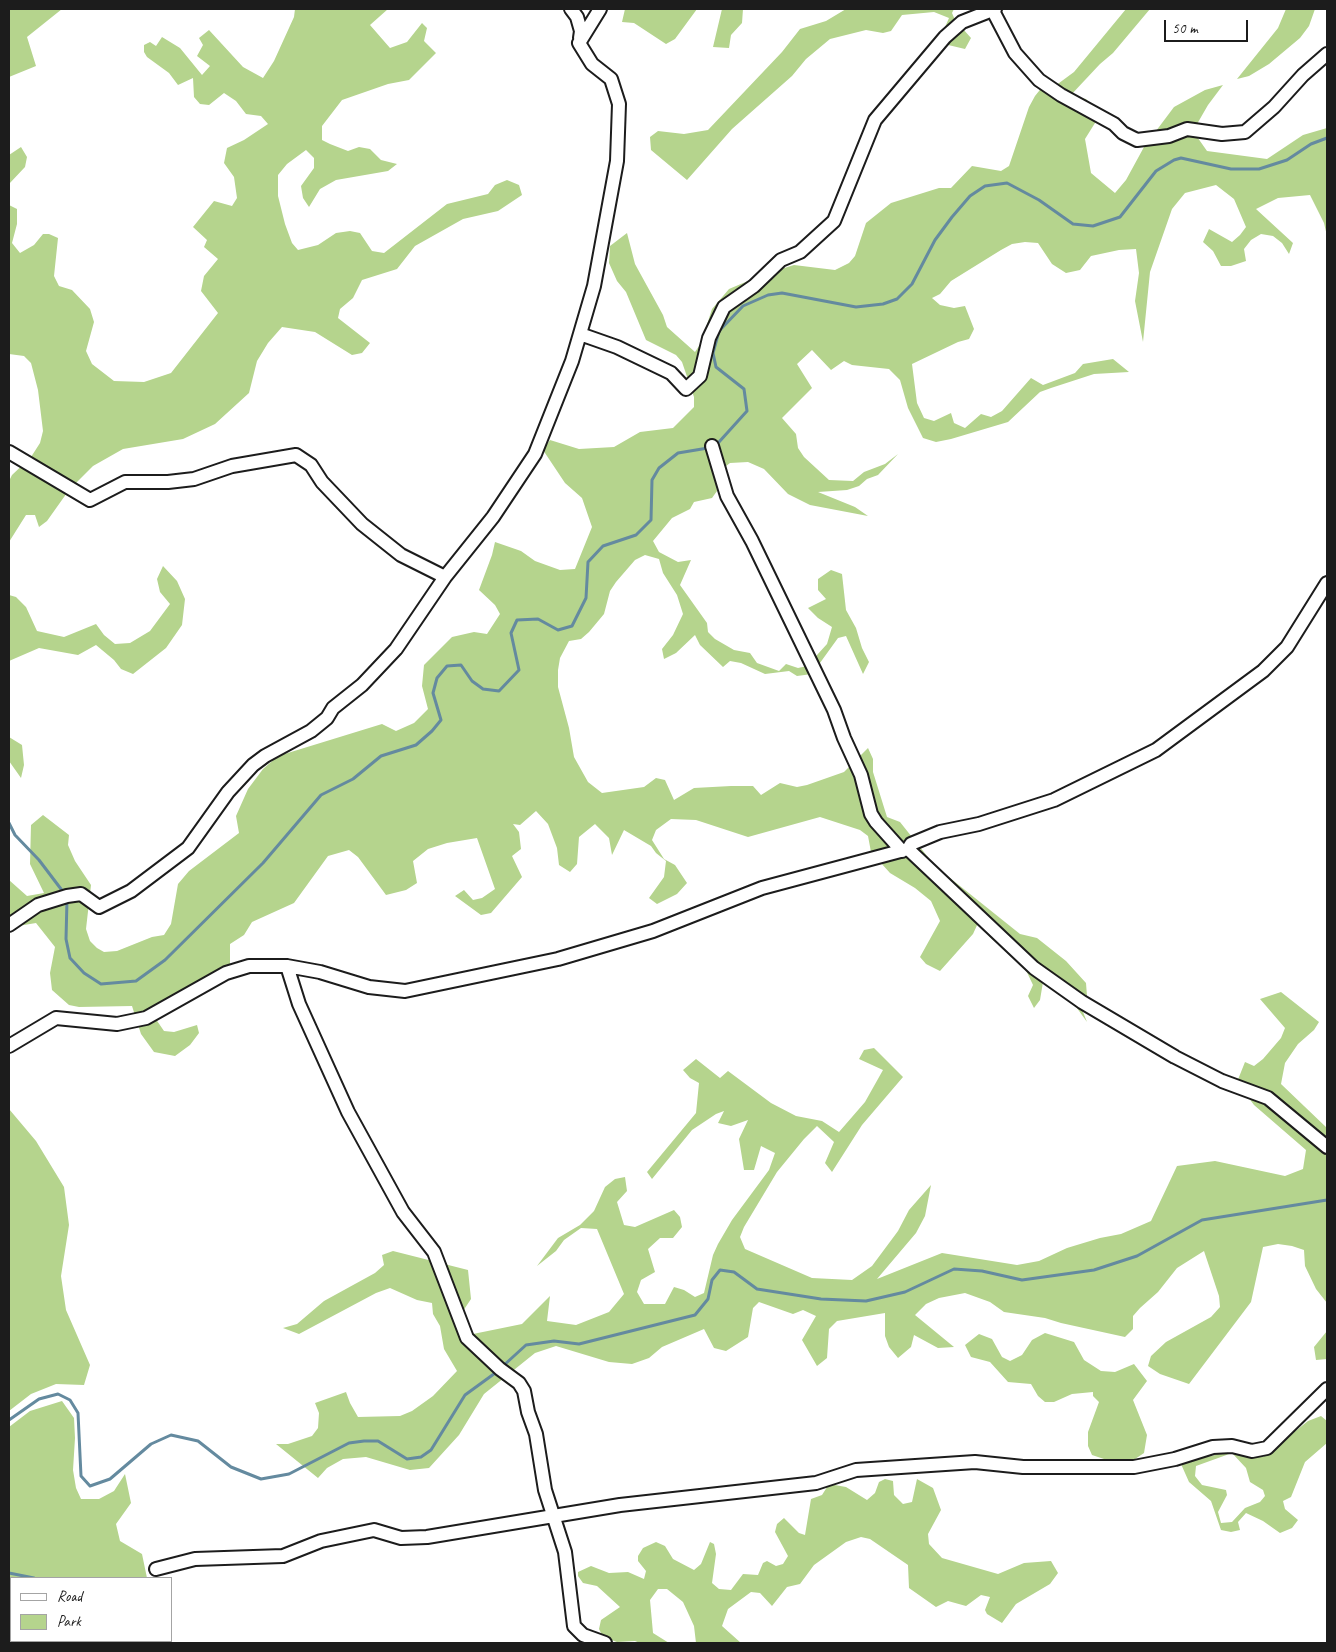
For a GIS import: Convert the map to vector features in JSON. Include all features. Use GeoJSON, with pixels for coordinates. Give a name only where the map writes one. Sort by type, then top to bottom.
{"type":"FeatureCollection","features":[{"type":"Feature","properties":{"kind":"street"},"geometry":{"type":"LineString","coordinates":[[9,924],[38,905],[67,896],[81,894],[98,907],[131,891],[188,848],[228,792],[253,765],[265,756],[311,731],[327,718],[333,708],[362,685],[396,649],[445,577],[493,517],[535,454],[572,361],[594,286],[617,161],[619,104],[611,79],[592,64],[579,43],[581,31],[577,17],[571,9]]}},
{"type":"Feature","properties":{"kind":"street"},"geometry":{"type":"LineString","coordinates":[[579,43],[600,9]]}},
{"type":"Feature","properties":{"kind":"street"},"geometry":{"type":"LineString","coordinates":[[580,334],[617,347],[671,373],[686,389],[700,376],[709,338],[724,307],[754,286],[781,260],[800,252],[834,221],[875,120],[946,37],[962,22],[993,9],[1015,53],[1039,80],[1061,95],[1114,124],[1123,133],[1137,140],[1169,136],[1187,129],[1222,134],[1245,132],[1274,107],[1303,75],[1327,54]]}},
{"type":"Feature","properties":{"kind":"street"},"geometry":{"type":"LineString","coordinates":[[712,446],[727,496],[752,540],[834,710],[844,738],[861,775],[876,822],[1034,968],[1082,1002],[1175,1057],[1222,1081],[1268,1098],[1327,1147]]}},
{"type":"Feature","properties":{"kind":"street"},"geometry":{"type":"LineString","coordinates":[[9,452],[90,500],[125,482],[168,482],[194,479],[232,466],[296,454],[310,465],[324,484],[362,524],[401,555],[445,577]]}},
{"type":"Feature","properties":{"kind":"street"},"geometry":{"type":"LineString","coordinates":[[9,1046],[56,1018],[117,1024],[146,1018],[226,973],[249,966],[286,966],[320,972],[369,987],[405,991],[558,959],[653,931],[762,888],[905,850],[912,844],[940,832],[979,824],[1054,800],[1156,750],[1264,671],[1287,647],[1327,583]]}},
{"type":"Feature","properties":{"kind":"street"},"geometry":{"type":"LineString","coordinates":[[286,966],[300,1004],[348,1112],[403,1212],[434,1252],[467,1338],[500,1369],[519,1383],[524,1391],[528,1412],[536,1434],[545,1490],[565,1552],[574,1626],[583,1635],[605,1643]]}},
{"type":"Feature","properties":{"kind":"street"},"geometry":{"type":"LineString","coordinates":[[156,1569],[195,1559],[282,1556],[321,1541],[374,1530],[401,1538],[427,1537],[620,1506],[816,1483],[856,1470],[975,1462],[1023,1467],[1134,1467],[1175,1459],[1213,1447],[1232,1446],[1252,1451],[1266,1448],[1327,1389]]}},
{"type":"Feature","properties":{"kind":"green space"},"geometry":{"type":"Polygon","coordinates":[[[9,9],[62,9],[27,37],[36,66],[9,77],[9,9]]]}},
{"type":"Feature","properties":{"kind":"green space"},"geometry":{"type":"Polygon","coordinates":[[[295,9],[388,9],[370,25],[390,48],[407,42],[422,23],[427,28],[424,41],[436,53],[409,80],[388,84],[342,100],[322,126],[322,140],[348,151],[359,147],[370,149],[381,160],[397,164],[388,171],[336,180],[320,189],[309,207],[303,198],[301,186],[314,168],[314,158],[306,150],[287,164],[278,175],[278,196],[285,224],[292,243],[298,250],[318,245],[336,233],[350,231],[360,233],[372,251],[384,253],[447,204],[488,194],[495,185],[507,180],[519,185],[522,195],[498,211],[463,219],[415,246],[397,269],[362,280],[353,298],[340,309],[338,318],[370,343],[362,353],[352,355],[315,332],[282,327],[268,343],[257,361],[249,393],[215,424],[183,439],[123,449],[93,466],[69,490],[47,521],[39,527],[35,515],[26,515],[9,542],[9,481],[12,475],[31,457],[40,443],[43,431],[38,390],[31,363],[24,356],[9,354],[9,205],[17,209],[17,224],[12,243],[20,253],[34,245],[43,234],[49,234],[58,238],[54,276],[59,286],[72,290],[90,309],[94,322],[86,351],[92,364],[114,381],[144,382],[171,373],[218,313],[201,291],[204,276],[218,259],[204,247],[207,240],[193,227],[214,201],[232,206],[237,198],[234,177],[224,163],[227,148],[244,140],[268,124],[261,116],[246,114],[236,101],[224,93],[209,105],[200,104],[194,97],[193,78],[178,85],[169,73],[147,57],[144,52],[144,45],[150,42],[156,46],[162,37],[180,48],[202,75],[210,66],[197,56],[203,45],[199,38],[209,30],[243,67],[263,78],[274,61],[294,17],[295,9]]]}},
{"type":"Feature","properties":{"kind":"green space"},"geometry":{"type":"Polygon","coordinates":[[[625,9],[697,9],[675,39],[666,44],[634,23],[622,22],[625,9]]]}},
{"type":"Feature","properties":{"kind":"green space"},"geometry":{"type":"Polygon","coordinates":[[[722,9],[743,9],[742,23],[731,35],[729,48],[713,47],[722,9]]]}},
{"type":"Feature","properties":{"kind":"green space"},"geometry":{"type":"Polygon","coordinates":[[[846,9],[954,9],[952,13],[955,20],[971,38],[965,49],[944,44],[934,60],[905,88],[942,34],[949,18],[934,12],[902,15],[891,31],[883,33],[866,30],[830,39],[806,59],[792,76],[732,129],[687,180],[651,150],[650,137],[658,131],[684,134],[708,130],[782,52],[800,29],[826,21],[846,9]]]}},
{"type":"Feature","properties":{"kind":"green space"},"geometry":{"type":"Polygon","coordinates":[[[1126,9],[1150,9],[1113,53],[1070,96],[1086,99],[1100,115],[1085,139],[1091,173],[1115,193],[1126,180],[1144,147],[1174,107],[1205,90],[1223,85],[1208,105],[1193,131],[1207,151],[1267,159],[1303,135],[1327,128],[1327,236],[1324,223],[1310,195],[1278,198],[1256,209],[1293,243],[1289,254],[1282,243],[1273,236],[1261,234],[1251,240],[1244,249],[1246,261],[1231,266],[1221,266],[1213,251],[1203,242],[1209,229],[1232,242],[1246,227],[1234,199],[1216,185],[1185,193],[1172,209],[1150,272],[1143,342],[1135,301],[1139,273],[1136,249],[1119,250],[1091,256],[1080,270],[1066,273],[1052,264],[1038,243],[1012,244],[951,281],[940,294],[932,298],[940,305],[954,308],[965,306],[974,329],[969,339],[958,342],[912,364],[917,403],[924,418],[934,421],[951,413],[954,423],[965,428],[981,414],[991,417],[1002,411],[1031,378],[1043,385],[1075,373],[1083,364],[1113,359],[1129,372],[1094,374],[1040,392],[1008,422],[951,439],[936,442],[923,438],[908,408],[900,380],[889,369],[852,365],[844,361],[831,370],[812,350],[797,364],[812,388],[782,418],[796,434],[798,448],[804,457],[829,480],[853,481],[864,472],[885,464],[898,454],[878,475],[867,479],[859,486],[847,490],[818,492],[855,507],[868,516],[810,505],[788,494],[764,469],[748,462],[730,463],[721,470],[716,482],[717,491],[712,498],[694,502],[690,509],[672,518],[653,541],[659,552],[678,562],[691,560],[680,585],[707,623],[708,632],[715,639],[734,650],[750,653],[757,663],[779,671],[786,664],[798,668],[807,666],[827,644],[832,627],[818,618],[808,608],[826,599],[818,590],[818,579],[831,570],[842,574],[846,610],[856,628],[862,648],[869,662],[863,674],[846,636],[838,638],[812,674],[797,676],[789,671],[765,674],[741,663],[730,661],[723,667],[700,645],[695,635],[676,653],[664,659],[662,649],[673,635],[683,614],[677,595],[663,573],[659,559],[645,555],[635,560],[616,582],[610,591],[604,614],[589,632],[581,639],[569,641],[560,658],[558,670],[558,687],[569,728],[574,757],[588,782],[602,793],[644,787],[656,778],[665,780],[674,800],[694,788],[753,786],[761,795],[780,783],[797,787],[844,772],[868,748],[873,759],[873,772],[887,817],[900,822],[935,866],[1020,934],[1037,938],[1066,961],[1086,983],[1087,996],[1083,1012],[1087,1022],[1069,997],[1043,982],[1040,1000],[1034,1008],[1028,996],[1033,985],[1023,964],[992,939],[978,923],[973,934],[940,971],[926,964],[920,957],[940,921],[931,901],[915,888],[890,873],[871,852],[868,836],[860,830],[820,817],[748,837],[696,820],[671,819],[656,830],[652,840],[664,859],[675,865],[687,883],[677,894],[657,904],[649,898],[664,877],[666,861],[656,853],[651,846],[624,830],[612,855],[609,838],[595,824],[579,837],[577,864],[570,872],[559,865],[557,848],[548,824],[536,811],[520,825],[513,824],[519,832],[521,849],[512,856],[522,877],[491,913],[481,915],[455,896],[464,890],[473,900],[482,898],[495,889],[477,838],[447,843],[428,849],[413,861],[417,883],[406,890],[386,895],[358,857],[349,850],[328,856],[294,903],[252,922],[244,935],[230,944],[230,964],[190,985],[181,995],[151,1012],[164,1031],[174,1032],[197,1025],[199,1033],[190,1045],[175,1056],[154,1052],[141,1034],[132,1006],[79,1007],[69,1005],[52,990],[50,973],[55,947],[36,923],[18,926],[9,919],[9,880],[27,896],[44,893],[30,864],[31,825],[43,815],[69,835],[68,845],[75,861],[91,885],[86,929],[90,941],[97,948],[104,952],[117,951],[152,937],[164,935],[171,924],[178,884],[189,871],[239,833],[236,816],[248,789],[263,769],[278,756],[382,724],[396,731],[414,723],[428,709],[422,686],[424,665],[452,637],[474,632],[487,634],[500,614],[495,605],[479,590],[495,542],[521,551],[535,561],[560,570],[575,569],[592,527],[582,498],[565,483],[543,450],[550,440],[579,449],[614,447],[640,432],[673,428],[694,407],[694,397],[682,362],[676,355],[646,340],[626,292],[617,281],[609,263],[610,246],[627,233],[635,264],[663,315],[667,327],[695,352],[701,343],[712,309],[729,289],[762,275],[794,265],[835,270],[849,263],[855,256],[866,223],[891,203],[939,188],[951,188],[972,166],[1001,171],[1009,166],[1029,107],[1035,96],[1043,86],[1055,86],[1074,72],[1126,9]]]}},
{"type":"Feature","properties":{"kind":"green space"},"geometry":{"type":"Polygon","coordinates":[[[1286,9],[1315,9],[1309,26],[1300,38],[1269,64],[1249,76],[1237,79],[1278,28],[1286,9]]]}},
{"type":"Feature","properties":{"kind":"green space"},"geometry":{"type":"Polygon","coordinates":[[[21,147],[27,157],[25,167],[9,184],[9,155],[21,147]]]}},
{"type":"Feature","properties":{"kind":"green space"},"geometry":{"type":"Polygon","coordinates":[[[163,566],[177,581],[185,599],[182,625],[166,648],[133,674],[121,669],[114,660],[96,645],[78,655],[39,648],[9,661],[9,595],[16,597],[26,607],[37,631],[64,637],[96,624],[104,635],[115,644],[130,643],[150,631],[170,604],[160,592],[157,579],[163,566]]]}},
{"type":"Feature","properties":{"kind":"green space"},"geometry":{"type":"Polygon","coordinates":[[[9,737],[22,745],[24,765],[21,778],[9,761],[9,737]]]}},
{"type":"Feature","properties":{"kind":"green space"},"geometry":{"type":"Polygon","coordinates":[[[1281,992],[1319,1022],[1314,1030],[1298,1044],[1285,1063],[1281,1084],[1327,1128],[1327,1303],[1316,1289],[1305,1266],[1304,1250],[1278,1244],[1263,1247],[1251,1302],[1189,1384],[1160,1374],[1148,1366],[1151,1356],[1166,1342],[1211,1317],[1220,1307],[1219,1296],[1204,1251],[1177,1268],[1158,1292],[1140,1308],[1133,1316],[1133,1329],[1125,1337],[1045,1318],[1004,1312],[990,1302],[965,1293],[939,1298],[926,1304],[915,1315],[954,1347],[938,1348],[914,1335],[911,1347],[898,1358],[889,1347],[885,1336],[885,1313],[837,1321],[829,1329],[827,1358],[817,1366],[802,1340],[816,1316],[803,1310],[793,1314],[759,1302],[753,1308],[748,1337],[726,1351],[714,1348],[704,1329],[662,1347],[649,1358],[632,1364],[609,1362],[556,1346],[535,1353],[484,1394],[459,1435],[429,1468],[410,1470],[366,1457],[343,1459],[327,1468],[318,1478],[276,1444],[288,1444],[312,1436],[318,1428],[319,1413],[315,1403],[346,1392],[358,1417],[400,1416],[412,1411],[433,1396],[457,1371],[444,1349],[440,1326],[433,1314],[432,1303],[417,1300],[390,1288],[376,1293],[299,1334],[283,1328],[297,1324],[324,1301],[375,1273],[384,1265],[382,1255],[393,1251],[468,1270],[471,1299],[457,1320],[473,1334],[522,1324],[550,1296],[547,1321],[576,1325],[609,1312],[624,1294],[597,1229],[581,1228],[564,1240],[556,1251],[537,1266],[558,1238],[580,1225],[594,1211],[605,1187],[615,1179],[625,1177],[627,1191],[617,1202],[624,1225],[635,1227],[674,1210],[680,1217],[682,1227],[673,1238],[660,1238],[648,1249],[655,1272],[641,1280],[637,1292],[644,1304],[665,1304],[674,1287],[684,1290],[695,1297],[704,1293],[713,1255],[718,1244],[732,1220],[769,1170],[775,1153],[761,1146],[754,1170],[744,1170],[739,1139],[748,1120],[731,1126],[718,1123],[724,1111],[716,1114],[692,1130],[652,1179],[647,1172],[696,1113],[699,1083],[690,1078],[683,1070],[696,1059],[720,1078],[728,1071],[771,1103],[796,1116],[822,1121],[839,1132],[865,1102],[883,1070],[859,1059],[864,1050],[874,1048],[903,1077],[862,1125],[832,1172],[825,1163],[834,1142],[817,1126],[804,1139],[777,1172],[744,1227],[740,1237],[745,1249],[812,1278],[852,1280],[872,1266],[898,1231],[909,1210],[931,1185],[925,1216],[916,1233],[877,1279],[942,1253],[1017,1265],[1039,1261],[1067,1248],[1121,1234],[1151,1221],[1177,1166],[1215,1161],[1285,1176],[1303,1169],[1306,1150],[1254,1105],[1237,1082],[1245,1062],[1254,1066],[1263,1059],[1281,1038],[1285,1028],[1260,999],[1281,992]]]}},
{"type":"Feature","properties":{"kind":"green space"},"geometry":{"type":"Polygon","coordinates":[[[9,1109],[36,1141],[64,1187],[69,1225],[61,1276],[66,1310],[90,1365],[84,1385],[56,1384],[31,1394],[9,1411],[9,1109]]]}},
{"type":"Feature","properties":{"kind":"green space"},"geometry":{"type":"Polygon","coordinates":[[[1327,1331],[1327,1359],[1316,1360],[1314,1347],[1327,1331]]]}},
{"type":"Feature","properties":{"kind":"green space"},"geometry":{"type":"Polygon","coordinates":[[[1045,1333],[1074,1342],[1084,1360],[1101,1371],[1115,1372],[1134,1364],[1147,1381],[1133,1400],[1147,1435],[1144,1453],[1129,1463],[1110,1461],[1092,1455],[1088,1446],[1088,1432],[1099,1402],[1093,1396],[1093,1392],[1072,1394],[1054,1402],[1045,1402],[1038,1396],[1031,1384],[1008,1382],[990,1362],[971,1357],[965,1345],[979,1334],[992,1339],[1002,1357],[1010,1361],[1022,1355],[1032,1340],[1045,1333]]]}},
{"type":"Feature","properties":{"kind":"green space"},"geometry":{"type":"Polygon","coordinates":[[[62,1401],[74,1418],[73,1470],[76,1488],[81,1499],[99,1499],[114,1491],[125,1474],[131,1503],[116,1524],[120,1541],[142,1554],[147,1577],[10,1577],[10,1642],[161,1643],[9,1643],[9,1427],[30,1411],[62,1401]]]}},
{"type":"Feature","properties":{"kind":"green space"},"geometry":{"type":"Polygon","coordinates":[[[1321,1416],[1327,1421],[1327,1443],[1305,1462],[1291,1497],[1283,1501],[1285,1509],[1298,1520],[1292,1528],[1280,1533],[1263,1521],[1246,1513],[1238,1522],[1240,1530],[1231,1532],[1221,1530],[1211,1501],[1189,1482],[1181,1464],[1188,1458],[1212,1456],[1226,1451],[1249,1457],[1263,1457],[1308,1421],[1321,1416]],[[1232,1453],[1196,1466],[1195,1476],[1202,1485],[1226,1490],[1227,1495],[1218,1512],[1221,1523],[1232,1522],[1245,1508],[1260,1502],[1265,1496],[1263,1490],[1250,1482],[1246,1468],[1232,1453]]]}},
{"type":"Feature","properties":{"kind":"green space"},"geometry":{"type":"Polygon","coordinates":[[[885,1479],[893,1481],[894,1495],[903,1504],[912,1502],[917,1479],[933,1488],[941,1510],[928,1534],[929,1544],[942,1558],[998,1574],[1024,1563],[1051,1561],[1058,1573],[1050,1584],[1016,1604],[1002,1623],[987,1614],[985,1610],[990,1597],[981,1595],[966,1606],[948,1601],[936,1607],[909,1588],[908,1565],[870,1539],[861,1537],[846,1542],[814,1565],[800,1584],[787,1587],[772,1606],[760,1593],[751,1592],[728,1609],[722,1626],[741,1643],[696,1643],[694,1626],[683,1602],[667,1589],[658,1589],[650,1600],[653,1633],[669,1643],[617,1642],[603,1637],[599,1629],[601,1620],[620,1607],[597,1586],[583,1583],[578,1576],[578,1572],[591,1566],[609,1573],[628,1572],[644,1579],[646,1571],[638,1561],[638,1556],[643,1548],[656,1542],[665,1546],[673,1559],[694,1570],[701,1564],[710,1542],[714,1544],[716,1554],[712,1583],[719,1589],[731,1590],[743,1574],[758,1575],[763,1563],[767,1561],[776,1566],[783,1564],[788,1556],[775,1532],[777,1524],[784,1518],[799,1533],[805,1535],[811,1499],[822,1495],[829,1484],[846,1487],[867,1500],[875,1493],[879,1482],[885,1479]]]}},
{"type":"Feature","properties":{"kind":"waterway"},"geometry":{"type":"LineString","coordinates":[[714,445],[747,411],[744,389],[716,367],[713,353],[719,331],[743,306],[768,295],[782,293],[856,307],[883,304],[897,299],[912,284],[935,240],[952,217],[970,196],[985,186],[1007,183],[1039,200],[1073,224],[1093,226],[1120,217],[1156,171],[1174,160],[1181,158],[1231,169],[1259,169],[1287,160],[1311,144],[1327,138]]}},
{"type":"Feature","properties":{"kind":"waterway"},"geometry":{"type":"LineString","coordinates":[[67,900],[66,939],[70,958],[84,973],[101,984],[136,981],[165,960],[263,863],[321,795],[353,779],[381,756],[416,745],[432,731],[441,720],[433,693],[437,678],[447,666],[461,665],[472,681],[483,689],[499,691],[519,670],[511,633],[517,620],[538,619],[558,630],[572,626],[586,598],[588,562],[603,546],[636,535],[651,520],[652,480],[659,468],[678,453],[708,448]]}},
{"type":"Feature","properties":{"kind":"waterway"},"geometry":{"type":"LineString","coordinates":[[9,823],[15,835],[39,860],[64,893]]}},
{"type":"Feature","properties":{"kind":"waterway"},"geometry":{"type":"LineString","coordinates":[[503,1366],[526,1345],[554,1341],[579,1344],[695,1315],[708,1299],[712,1280],[720,1270],[734,1272],[757,1289],[821,1299],[866,1301],[905,1292],[954,1269],[982,1271],[1022,1280],[1094,1270],[1137,1256],[1202,1220],[1327,1200]]}},
{"type":"Feature","properties":{"kind":"waterway"},"geometry":{"type":"LineString","coordinates":[[9,1420],[39,1399],[58,1394],[70,1400],[78,1413],[81,1476],[90,1486],[110,1479],[151,1444],[171,1435],[198,1441],[231,1467],[261,1479],[289,1474],[349,1443],[378,1441],[407,1459],[421,1457],[431,1450],[465,1395],[498,1371]]}},
{"type":"Feature","properties":{"kind":"waterway"},"geometry":{"type":"LineString","coordinates":[[9,1573],[29,1577]]}}]}
